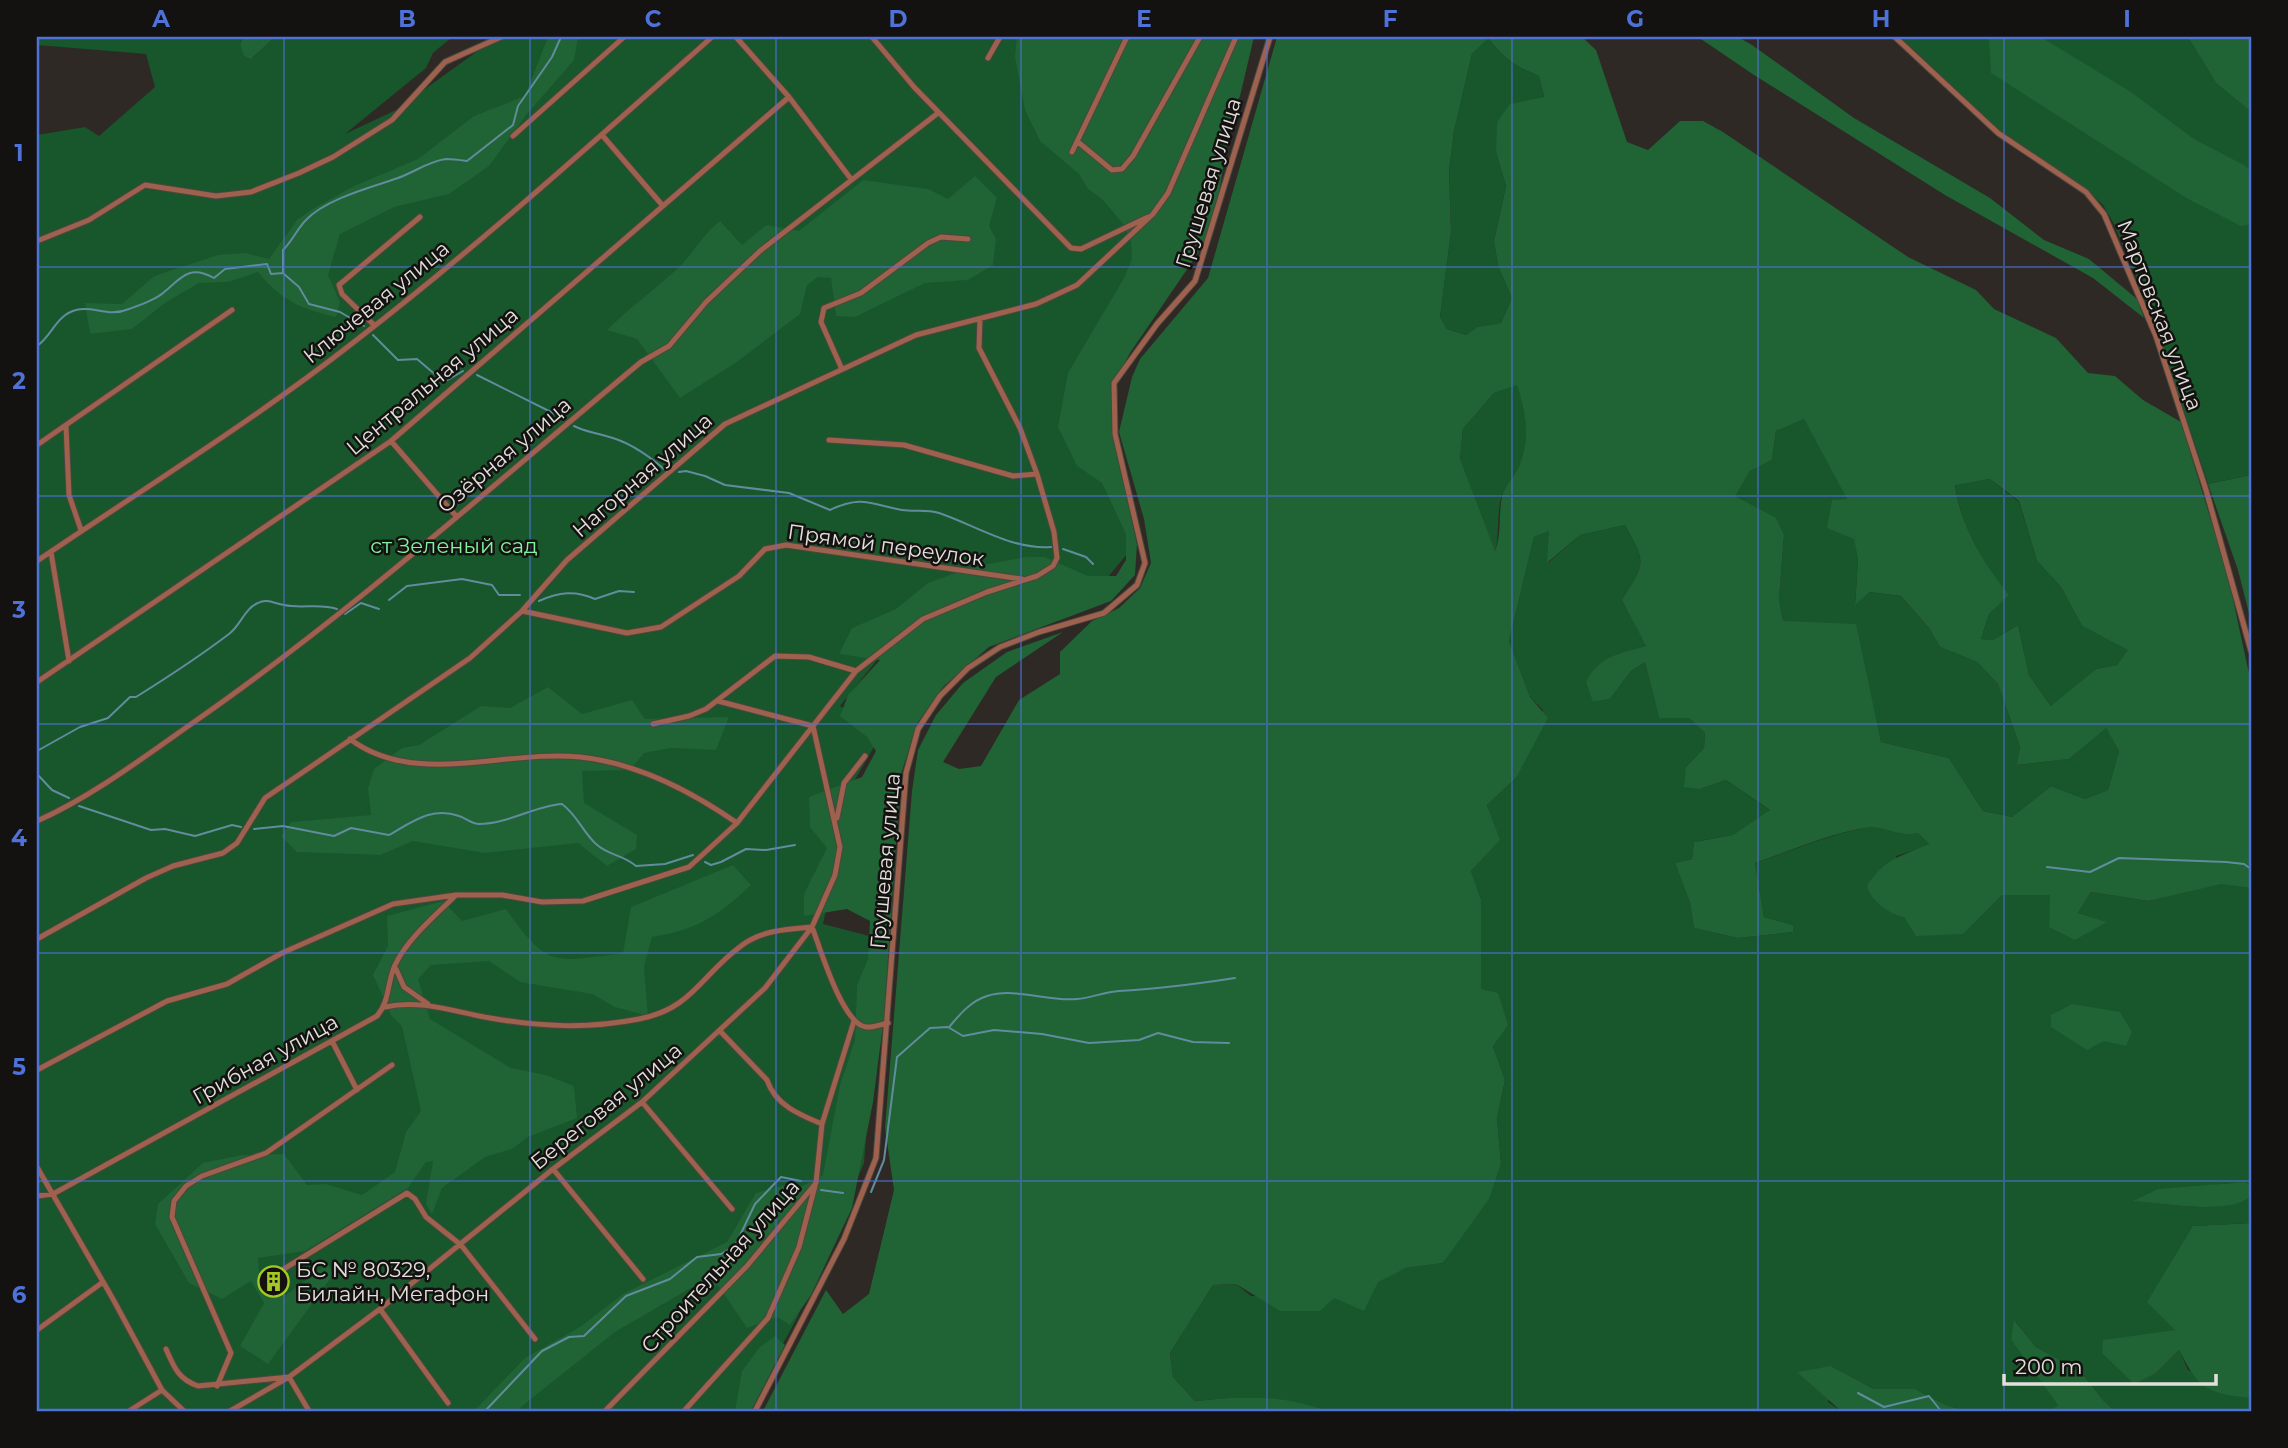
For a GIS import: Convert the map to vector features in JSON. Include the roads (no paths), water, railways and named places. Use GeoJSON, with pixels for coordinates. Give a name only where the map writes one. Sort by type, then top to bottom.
{"type":"FeatureCollection","features":[{"type":"Feature","properties":{"kind":"street"},"geometry":{"type":"LineString","coordinates":[[37,241],[89,220],[145,185],[216,196],[251,192],[299,173],[333,157],[392,120],[445,62],[501,37]]}},
{"type":"Feature","properties":{"kind":"street"},"geometry":{"type":"LineString","coordinates":[[513,136],[624,37]]}},
{"type":"Feature","properties":{"kind":"street","name":"Ключевая улица"},"geometry":{"type":"LineString","coordinates":[[37,561],[297,385],[374,325],[601,135],[712,37]]}},
{"type":"Feature","properties":{"kind":"street"},"geometry":{"type":"LineString","coordinates":[[736,37],[789,97],[851,179]]}},
{"type":"Feature","properties":{"kind":"street"},"geometry":{"type":"LineString","coordinates":[[872,37],[938,113],[1071,248],[1081,249],[1153,214]]}},
{"type":"Feature","properties":{"kind":"street"},"geometry":{"type":"LineString","coordinates":[[988,58],[1000,37]]}},
{"type":"Feature","properties":{"kind":"street"},"geometry":{"type":"LineString","coordinates":[[1072,152],[1127,37]]}},
{"type":"Feature","properties":{"kind":"street"},"geometry":{"type":"LineString","coordinates":[[1078,142],[1112,170],[1122,169],[1133,156],[1200,37]]}},
{"type":"Feature","properties":{"kind":"street","name":"Нагорная улица"},"geometry":{"type":"LineString","coordinates":[[37,939],[146,878],[173,866],[223,853],[237,843],[265,798],[470,658],[522,611],[567,560],[725,424],[841,367],[916,335],[1036,304],[1077,285],[1153,214],[1168,192],[1236,37]]}},
{"type":"Feature","properties":{"kind":"street","name":"Грушевая улица"},"geometry":{"type":"LineString","coordinates":[[755,1411],[861,1201],[876,1158],[906,773],[918,729],[940,696],[968,668],[1000,647],[1039,632],[1104,613],[1137,585],[1145,563],[1115,434],[1114,383],[1157,324],[1195,281],[1270,37]]}},
{"type":"Feature","properties":{"kind":"street","name":"Мартовская улица"},"geometry":{"type":"LineString","coordinates":[[1895,37],[1998,133],[2086,192],[2105,214],[2156,336],[2210,503],[2251,651]]}},
{"type":"Feature","properties":{"kind":"street","name":"Центральная улица"},"geometry":{"type":"LineString","coordinates":[[37,682],[391,442],[789,97]]}},
{"type":"Feature","properties":{"kind":"street","name":"Озёрная улица"},"geometry":{"type":"LineString","coordinates":[[37,821],[59,811],[144,757],[262,675],[641,362],[669,346],[738,270],[938,113]]}},
{"type":"Feature","properties":{"kind":"street"},"geometry":{"type":"LineString","coordinates":[[601,135],[663,206]]}},
{"type":"Feature","properties":{"kind":"street"},"geometry":{"type":"LineString","coordinates":[[374,325],[342,294],[339,285],[420,217]]}},
{"type":"Feature","properties":{"kind":"street"},"geometry":{"type":"LineString","coordinates":[[841,367],[821,321],[824,307],[861,293],[928,243],[941,237],[968,239]]}},
{"type":"Feature","properties":{"kind":"street"},"geometry":{"type":"LineString","coordinates":[[37,445],[232,310]]}},
{"type":"Feature","properties":{"kind":"street"},"geometry":{"type":"LineString","coordinates":[[37,1070],[167,1001],[227,984],[282,953],[393,904],[456,895],[502,895],[542,902],[583,901],[689,867],[737,823],[856,671],[923,619],[1053,566],[1057,558],[1054,532],[1037,474],[1020,428],[979,348],[980,319]]}},
{"type":"Feature","properties":{"kind":"street"},"geometry":{"type":"LineString","coordinates":[[66,426],[69,495],[81,530]]}},
{"type":"Feature","properties":{"kind":"street"},"geometry":{"type":"LineString","coordinates":[[829,440],[904,445],[1013,476],[1037,474]]}},
{"type":"Feature","properties":{"kind":"street"},"geometry":{"type":"LineString","coordinates":[[391,442],[456,516]]}},
{"type":"Feature","properties":{"kind":"street","name":"Прямой переулок"},"geometry":{"type":"LineString","coordinates":[[522,611],[627,633],[661,627],[739,576],[765,549],[786,545],[1024,580]]}},
{"type":"Feature","properties":{"kind":"street"},"geometry":{"type":"LineString","coordinates":[[51,552],[69,661]]}},
{"type":"Feature","properties":{"kind":"street"},"geometry":{"type":"LineString","coordinates":[[653,724],[690,716],[718,701],[775,656],[809,657],[856,671]]}},
{"type":"Feature","properties":{"kind":"street"},"geometry":{"type":"LineString","coordinates":[[718,701],[813,726]]}},
{"type":"Feature","properties":{"kind":"street","name":"Береговая улица"},"geometry":{"type":"LineString","coordinates":[[230,1411],[289,1377],[380,1309],[553,1169],[642,1102],[765,988],[812,927],[835,875],[840,847],[837,821],[813,726]]}},
{"type":"Feature","properties":{"kind":"street"},"geometry":{"type":"LineString","coordinates":[[350,739],[369,754],[435,764],[545,756],[582,757],[657,777],[707,802],[737,823]]}},
{"type":"Feature","properties":{"kind":"street"},"geometry":{"type":"LineString","coordinates":[[837,821],[844,783],[865,756]]}},
{"type":"Feature","properties":{"kind":"street"},"geometry":{"type":"LineString","coordinates":[[456,895],[424,926],[396,964],[385,1007],[404,1003],[492,1018],[577,1028],[642,1018],[677,1007],[743,944],[773,930],[812,927],[827,971],[854,1021],[866,1027],[888,1023]]}},
{"type":"Feature","properties":{"kind":"street"},"geometry":{"type":"LineString","coordinates":[[396,964],[399,981],[430,1006]]}},
{"type":"Feature","properties":{"kind":"street","name":"Грибная улица"},"geometry":{"type":"LineString","coordinates":[[37,1196],[53,1194],[377,1016],[385,1007]]}},
{"type":"Feature","properties":{"kind":"street","name":"Строительная улица"},"geometry":{"type":"LineString","coordinates":[[605,1411],[747,1266],[816,1183],[822,1124],[854,1021]]}},
{"type":"Feature","properties":{"kind":"street"},"geometry":{"type":"LineString","coordinates":[[720,1031],[767,1080],[770,1090],[786,1107],[822,1124]]}},
{"type":"Feature","properties":{"kind":"street"},"geometry":{"type":"LineString","coordinates":[[332,1041],[357,1090]]}},
{"type":"Feature","properties":{"kind":"street"},"geometry":{"type":"LineString","coordinates":[[217,1386],[231,1353],[172,1217],[174,1201],[186,1186],[202,1175],[266,1153],[392,1065]]}},
{"type":"Feature","properties":{"kind":"street"},"geometry":{"type":"LineString","coordinates":[[642,1102],[732,1209]]}},
{"type":"Feature","properties":{"kind":"street"},"geometry":{"type":"LineString","coordinates":[[37,1167],[162,1390],[180,1410]]}},
{"type":"Feature","properties":{"kind":"street"},"geometry":{"type":"LineString","coordinates":[[553,1169],[643,1279]]}},
{"type":"Feature","properties":{"kind":"street"},"geometry":{"type":"LineString","coordinates":[[684,1411],[768,1318],[799,1247],[816,1183]]}},
{"type":"Feature","properties":{"kind":"street"},"geometry":{"type":"LineString","coordinates":[[274,1275],[407,1193],[426,1217],[461,1245],[535,1339]]}},
{"type":"Feature","properties":{"kind":"street"},"geometry":{"type":"LineString","coordinates":[[37,1330],[103,1282]]}},
{"type":"Feature","properties":{"kind":"street"},"geometry":{"type":"LineString","coordinates":[[380,1309],[448,1403]]}},
{"type":"Feature","properties":{"kind":"street"},"geometry":{"type":"LineString","coordinates":[[166,1349],[177,1373],[186,1382],[198,1386],[289,1377],[309,1411]]}},
{"type":"Feature","properties":{"kind":"street"},"geometry":{"type":"LineString","coordinates":[[129,1411],[162,1390]]}},
{"type":"Feature","properties":{"kind":"waterway"},"geometry":{"type":"LineString","coordinates":[[37,346],[69,313],[82,309],[107,312],[129,309],[156,298],[180,278],[192,273],[198,272],[214,278],[225,269],[267,264],[271,274],[283,273],[283,250],[314,213],[348,195],[401,177],[433,162],[446,159],[467,161],[513,125],[518,106],[552,57],[561,37]]}},
{"type":"Feature","properties":{"kind":"waterway"},"geometry":{"type":"LineString","coordinates":[[284,274],[299,287],[309,304],[340,312],[364,326]]}},
{"type":"Feature","properties":{"kind":"waterway"},"geometry":{"type":"LineString","coordinates":[[373,335],[398,360],[417,359],[444,382],[463,371]]}},
{"type":"Feature","properties":{"kind":"waterway"},"geometry":{"type":"LineString","coordinates":[[477,375],[563,418]]}},
{"type":"Feature","properties":{"kind":"waterway"},"geometry":{"type":"LineString","coordinates":[[574,426],[622,441],[664,469]]}},
{"type":"Feature","properties":{"kind":"waterway"},"geometry":{"type":"LineString","coordinates":[[679,472],[705,476],[725,485],[789,493],[830,510],[858,502],[902,510],[934,512],[1008,541],[1051,547]]}},
{"type":"Feature","properties":{"kind":"waterway"},"geometry":{"type":"LineString","coordinates":[[1063,549],[1086,557],[1093,564]]}},
{"type":"Feature","properties":{"kind":"waterway"},"geometry":{"type":"LineString","coordinates":[[389,600],[407,586],[462,579],[492,585],[499,595],[520,595]]}},
{"type":"Feature","properties":{"kind":"waterway"},"geometry":{"type":"LineString","coordinates":[[539,601],[567,593],[595,599],[619,591],[634,592]]}},
{"type":"Feature","properties":{"kind":"waterway"},"geometry":{"type":"LineString","coordinates":[[37,751],[80,727],[108,718],[130,697],[136,697],[229,634],[249,609],[258,603],[268,601],[291,606],[324,606],[337,609]]}},
{"type":"Feature","properties":{"kind":"waterway"},"geometry":{"type":"LineString","coordinates":[[345,614],[361,603],[379,609]]}},
{"type":"Feature","properties":{"kind":"waterway"},"geometry":{"type":"LineString","coordinates":[[37,774],[52,790],[69,798]]}},
{"type":"Feature","properties":{"kind":"waterway"},"geometry":{"type":"LineString","coordinates":[[254,829],[283,826],[334,836],[351,828],[389,835],[431,814],[449,813],[476,824],[490,823],[562,804],[596,844],[636,866],[665,864],[693,855]]}},
{"type":"Feature","properties":{"kind":"waterway"},"geometry":{"type":"LineString","coordinates":[[79,806],[151,830],[165,829],[195,836],[232,825],[241,827]]}},
{"type":"Feature","properties":{"kind":"waterway"},"geometry":{"type":"LineString","coordinates":[[705,862],[711,865],[721,862],[746,849],[766,850],[795,845]]}},
{"type":"Feature","properties":{"kind":"waterway"},"geometry":{"type":"LineString","coordinates":[[2047,867],[2090,872],[2119,858],[2226,862],[2244,864],[2251,869]]}},
{"type":"Feature","properties":{"kind":"waterway"},"geometry":{"type":"LineString","coordinates":[[950,1026],[976,1001],[998,994],[1077,999],[1113,992],[1235,978]]}},
{"type":"Feature","properties":{"kind":"waterway"},"geometry":{"type":"LineString","coordinates":[[871,1192],[884,1160],[897,1057],[930,1028],[948,1027],[963,1036],[994,1030],[1042,1034],[1089,1043],[1139,1040],[1158,1033],[1193,1042],[1229,1043]]}},
{"type":"Feature","properties":{"kind":"waterway"},"geometry":{"type":"LineString","coordinates":[[485,1411],[542,1351],[569,1337],[584,1336],[626,1296],[670,1279],[697,1257],[721,1254],[735,1246],[755,1204],[781,1177],[801,1181]]}},
{"type":"Feature","properties":{"kind":"waterway"},"geometry":{"type":"LineString","coordinates":[[821,1190],[843,1193]]}},
{"type":"Feature","properties":{"kind":"waterway"},"geometry":{"type":"LineString","coordinates":[[1858,1393],[1884,1407],[1929,1396],[1941,1411]]}},
{"type":"Feature","properties":{"kind":"place","name":"БС № 80329, Билайн, Мегафон"},"geometry":{"type":"Point","coordinates":[273,1281]}},
{"type":"Feature","properties":{"kind":"park label","name":"ст Зеленый сад"},"geometry":{"type":"Point","coordinates":[454,545]}}]}
